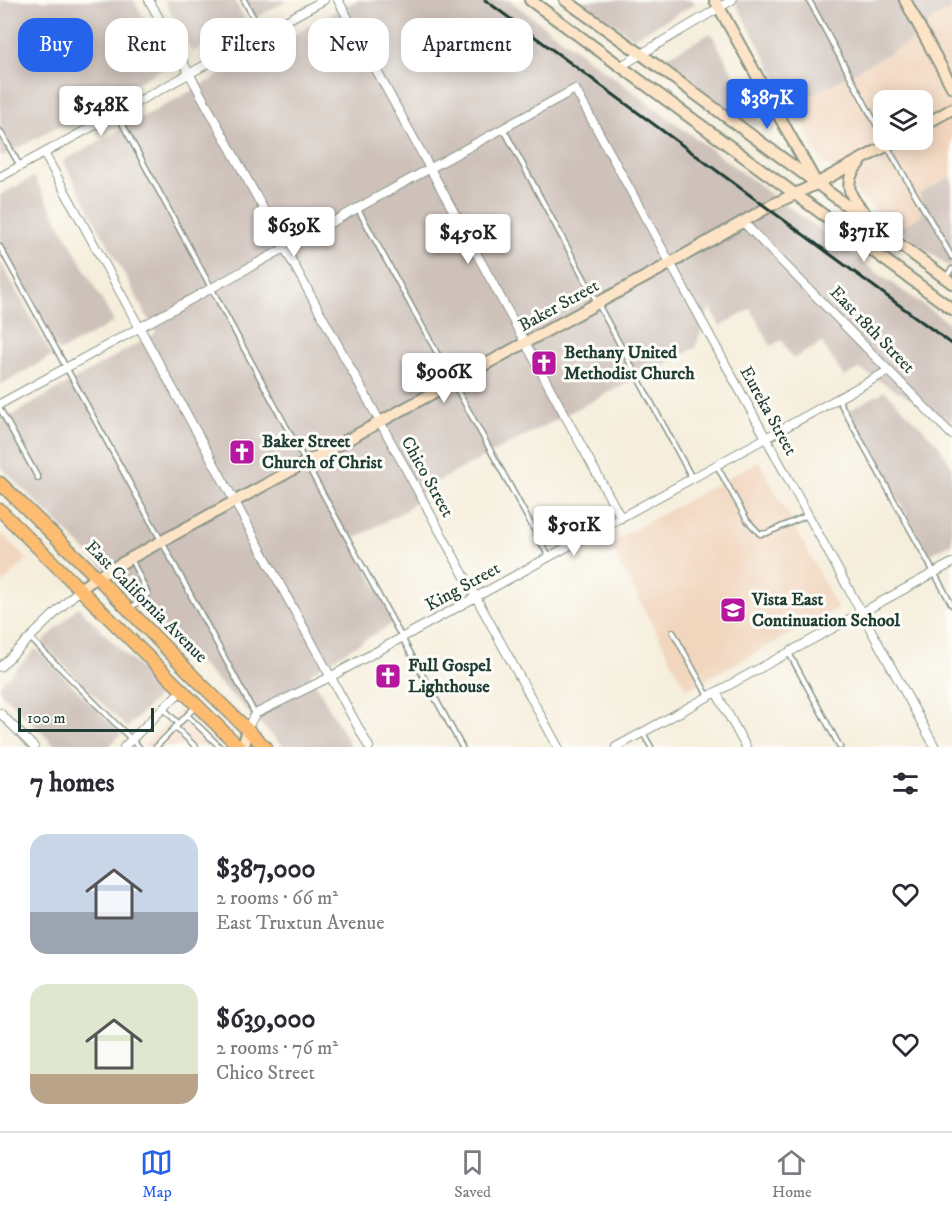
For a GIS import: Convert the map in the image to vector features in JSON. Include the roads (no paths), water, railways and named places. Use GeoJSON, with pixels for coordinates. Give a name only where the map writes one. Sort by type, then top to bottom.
{"type":"FeatureCollection","features":[{"type":"Feature","properties":{"kind":"main road","name":"East California Avenue"},"geometry":{"type":"LineString","coordinates":[[0,483],[97,577],[265,747]]}},
{"type":"Feature","properties":{"kind":"main road","name":"East California Avenue"},"geometry":{"type":"LineString","coordinates":[[0,510],[235,742]]}},
{"type":"Feature","properties":{"kind":"street","name":"Chico Street"},"geometry":{"type":"LineString","coordinates":[[149,0],[558,747]]}},
{"type":"Feature","properties":{"kind":"street"},"geometry":{"type":"LineString","coordinates":[[291,18],[324,0]]}},
{"type":"Feature","properties":{"kind":"street"},"geometry":{"type":"LineString","coordinates":[[338,0],[621,518]]}},
{"type":"Feature","properties":{"kind":"street"},"geometry":{"type":"LineString","coordinates":[[530,0],[952,309]]}},
{"type":"Feature","properties":{"kind":"street"},"geometry":{"type":"LineString","coordinates":[[565,0],[816,184],[950,276]]}},
{"type":"Feature","properties":{"kind":"street"},"geometry":{"type":"LineString","coordinates":[[621,66],[717,4],[732,0]]}},
{"type":"Feature","properties":{"kind":"street"},"geometry":{"type":"LineString","coordinates":[[904,0],[952,87]]}},
{"type":"Feature","properties":{"kind":"street"},"geometry":{"type":"LineString","coordinates":[[717,4],[816,184]]}},
{"type":"Feature","properties":{"kind":"street"},"geometry":{"type":"LineString","coordinates":[[0,177],[200,68]]}},
{"type":"Feature","properties":{"kind":"street","name":"Eureka Street"},"geometry":{"type":"LineString","coordinates":[[503,128],[575,89],[936,747]]}},
{"type":"Feature","properties":{"kind":"street"},"geometry":{"type":"LineString","coordinates":[[933,120],[952,110]]}},
{"type":"Feature","properties":{"kind":"street"},"geometry":{"type":"LineString","coordinates":[[0,404],[503,128]]}},
{"type":"Feature","properties":{"kind":"street","name":"Baker Street"},"geometry":{"type":"LineString","coordinates":[[80,589],[131,558],[875,150]]}},
{"type":"Feature","properties":{"kind":"street"},"geometry":{"type":"LineString","coordinates":[[44,153],[369,747]]}},
{"type":"Feature","properties":{"kind":"street"},"geometry":{"type":"LineString","coordinates":[[872,153],[854,169],[849,188],[856,204],[886,234]]}},
{"type":"Feature","properties":{"kind":"street","name":"East 18th Street"},"geometry":{"type":"LineString","coordinates":[[743,222],[952,435]]}},
{"type":"Feature","properties":{"kind":"street"},"geometry":{"type":"LineString","coordinates":[[935,296],[952,304]]}},
{"type":"Feature","properties":{"kind":"street","name":"King Street"},"geometry":{"type":"LineString","coordinates":[[255,714],[402,638],[888,371]]}},
{"type":"Feature","properties":{"kind":"street"},"geometry":{"type":"LineString","coordinates":[[616,747],[952,563]]}},
{"type":"Feature","properties":{"kind":"street"},"geometry":{"type":"LineString","coordinates":[[0,667],[80,589]]}},
{"type":"Feature","properties":{"kind":"street"},"geometry":{"type":"LineString","coordinates":[[124,747],[182,690]]}},
{"type":"Feature","properties":{"kind":"street"},"geometry":{"type":"LineString","coordinates":[[716,692],[747,747]]}},
{"type":"Feature","properties":{"kind":"street"},"geometry":{"type":"LineString","coordinates":[[0,713],[34,747]]}},
{"type":"Feature","properties":{"kind":"street"},"geometry":{"type":"LineString","coordinates":[[244,747],[247,729],[255,714]]}},
{"type":"Feature","properties":{"kind":"lane"},"geometry":{"type":"LineString","coordinates":[[244,0],[254,18]]}},
{"type":"Feature","properties":{"kind":"lane"},"geometry":{"type":"LineString","coordinates":[[809,0],[873,119]]}},
{"type":"Feature","properties":{"kind":"lane"},"geometry":{"type":"LineString","coordinates":[[117,113],[462,747]]}},
{"type":"Feature","properties":{"kind":"lane"},"geometry":{"type":"LineString","coordinates":[[503,128],[692,479]]}},
{"type":"Feature","properties":{"kind":"lane"},"geometry":{"type":"LineString","coordinates":[[0,131],[20,166]]}},
{"type":"Feature","properties":{"kind":"lane"},"geometry":{"type":"LineString","coordinates":[[890,150],[952,257]]}},
{"type":"Feature","properties":{"kind":"lane"},"geometry":{"type":"LineString","coordinates":[[358,208],[549,557]]}},
{"type":"Feature","properties":{"kind":"lane"},"geometry":{"type":"LineString","coordinates":[[0,247],[255,714]]}},
{"type":"Feature","properties":{"kind":"lane"},"geometry":{"type":"LineString","coordinates":[[838,399],[952,605]]}},
{"type":"Feature","properties":{"kind":"lane"},"geometry":{"type":"LineString","coordinates":[[0,409],[38,478]]}},
{"type":"Feature","properties":{"kind":"lane"},"geometry":{"type":"LineString","coordinates":[[717,465],[747,520],[760,534],[768,533],[808,515]]}},
{"type":"Feature","properties":{"kind":"lane"},"geometry":{"type":"LineString","coordinates":[[129,610],[148,594],[131,558]]}},
{"type":"Feature","properties":{"kind":"lane"},"geometry":{"type":"LineString","coordinates":[[673,632],[708,696]]}},
{"type":"Feature","properties":{"kind":"lane"},"geometry":{"type":"LineString","coordinates":[[30,638],[140,747]]}},
{"type":"Feature","properties":{"kind":"lane"},"geometry":{"type":"LineString","coordinates":[[788,652],[840,747]]}},
{"type":"Feature","properties":{"kind":"lane"},"geometry":{"type":"LineString","coordinates":[[156,747],[197,705]]}},
{"type":"Feature","properties":{"kind":"lane"},"geometry":{"type":"LineString","coordinates":[[164,708],[196,747]]}},
{"type":"Feature","properties":{"kind":"lane"},"geometry":{"type":"LineString","coordinates":[[187,715],[220,747],[235,742]]}},
{"type":"Feature","properties":{"kind":"lane"},"geometry":{"type":"LineString","coordinates":[[643,732],[651,747]]}},
{"type":"Feature","properties":{"kind":"railway"},"geometry":{"type":"LineString","coordinates":[[485,0],[952,344]]}},
{"type":"Feature","properties":{"kind":"place","name":"Bethany United Methodist Church"},"geometry":{"type":"Point","coordinates":[544,363]}},
{"type":"Feature","properties":{"kind":"place","name":"Baker Street Church of Christ"},"geometry":{"type":"Point","coordinates":[242,452]}},
{"type":"Feature","properties":{"kind":"place","name":"Vista East Continuation School"},"geometry":{"type":"Point","coordinates":[733,610]}},
{"type":"Feature","properties":{"kind":"place","name":"Full Gospel Lighthouse"},"geometry":{"type":"Point","coordinates":[388,676]}}]}
